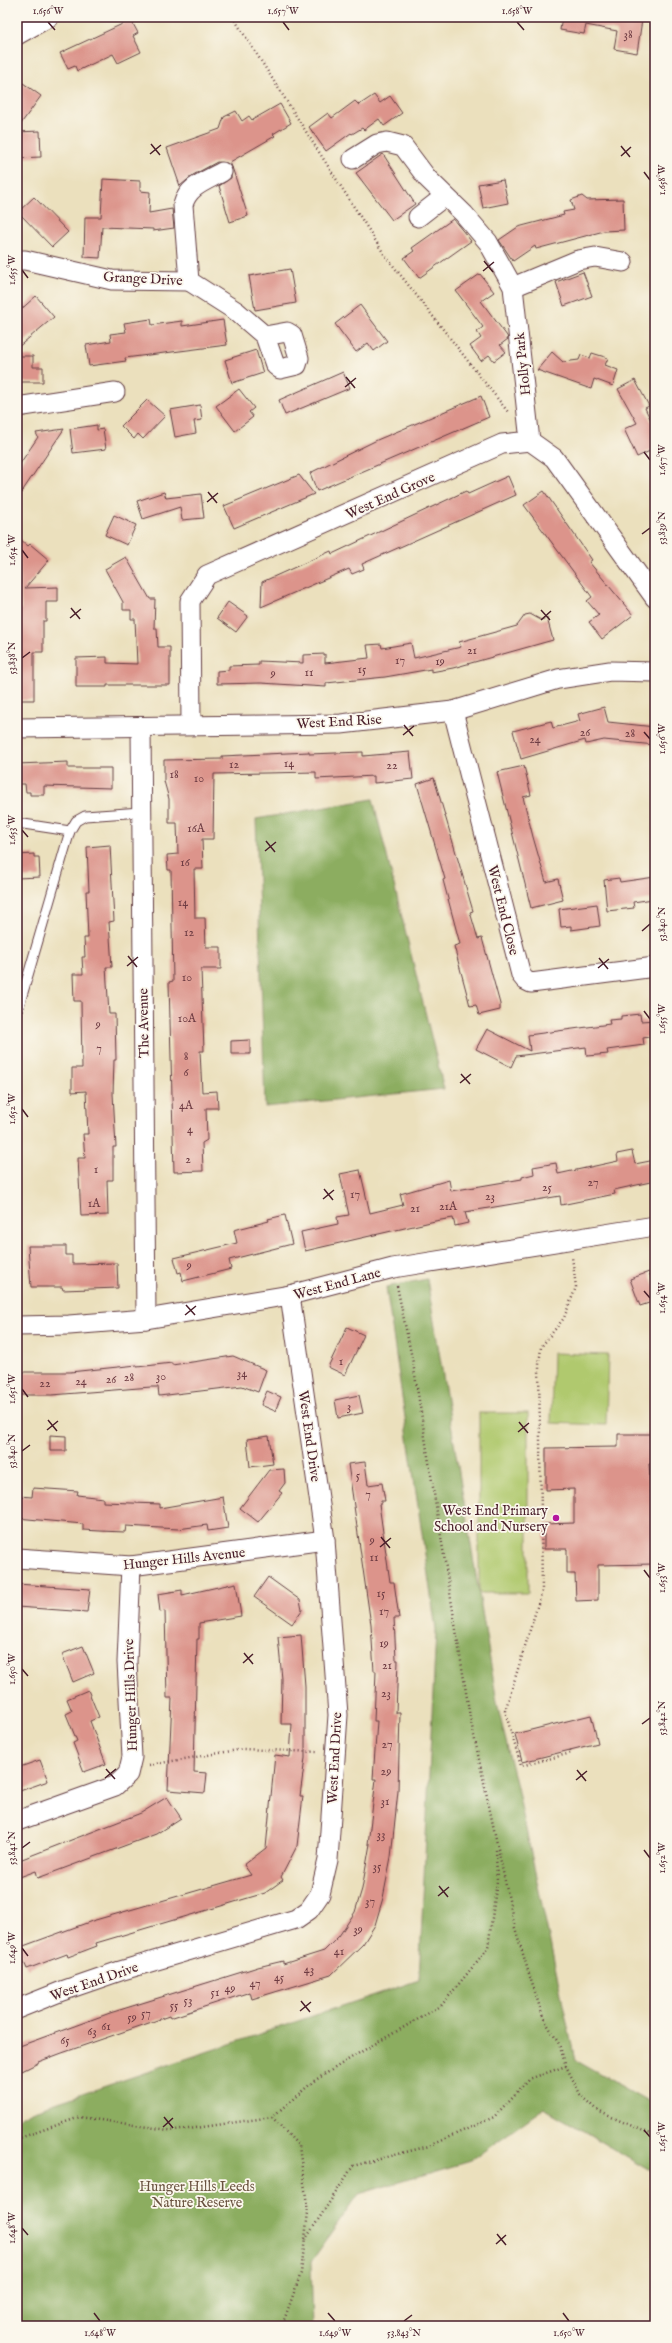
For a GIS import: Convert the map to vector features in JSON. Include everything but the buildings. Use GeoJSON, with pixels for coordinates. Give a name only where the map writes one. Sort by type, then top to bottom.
{"type":"FeatureCollection","features":[{"type":"Feature","properties":{"kind":"street"},"geometry":{"type":"LineString","coordinates":[[17,35],[49,17]]}},
{"type":"Feature","properties":{"kind":"street","name":"Holly Park"},"geometry":{"type":"LineString","coordinates":[[353,159],[377,144],[396,143],[406,150],[427,178],[464,214],[488,242],[513,287],[530,441]]}},
{"type":"Feature","properties":{"kind":"street","name":"Grange Drive"},"geometry":{"type":"LineString","coordinates":[[17,260],[25,260],[112,280],[189,281],[183,205],[185,196],[192,188],[222,172]]}},
{"type":"Feature","properties":{"kind":"street"},"geometry":{"type":"LineString","coordinates":[[418,217],[445,196]]}},
{"type":"Feature","properties":{"kind":"street"},"geometry":{"type":"LineString","coordinates":[[513,287],[578,260],[595,257],[623,262]]}},
{"type":"Feature","properties":{"kind":"street"},"geometry":{"type":"LineString","coordinates":[[189,281],[236,310],[265,336]]}},
{"type":"Feature","properties":{"kind":"street"},"geometry":{"type":"LineString","coordinates":[[17,407],[115,392]]}},
{"type":"Feature","properties":{"kind":"street"},"geometry":{"type":"LineString","coordinates":[[530,441],[554,458],[655,598]]}},
{"type":"Feature","properties":{"kind":"street","name":"West End Grove"},"geometry":{"type":"LineString","coordinates":[[191,724],[190,601],[207,575],[502,444],[530,441]]}},
{"type":"Feature","properties":{"kind":"street","name":"West End Rise"},"geometry":{"type":"LineString","coordinates":[[17,728],[191,724],[341,724],[453,711],[558,679],[610,671],[655,672]]}},
{"type":"Feature","properties":{"kind":"street","name":"West End Close"},"geometry":{"type":"LineString","coordinates":[[453,711],[521,975],[525,980],[531,983],[655,966]]}},
{"type":"Feature","properties":{"kind":"street","name":"The Avenue"},"geometry":{"type":"LineString","coordinates":[[141,726],[146,1319]]}},
{"type":"Feature","properties":{"kind":"street","name":"West End Lane"},"geometry":{"type":"LineString","coordinates":[[17,1326],[69,1325],[146,1319],[290,1295],[393,1268],[655,1226]]}},
{"type":"Feature","properties":{"kind":"street","name":"West End Drive"},"geometry":{"type":"LineString","coordinates":[[17,2009],[62,1991],[120,1971],[280,1925],[296,1919],[309,1910],[320,1894],[328,1860],[338,1715],[326,1540],[290,1295]]}},
{"type":"Feature","properties":{"kind":"street","name":"Hunger Hills Avenue"},"geometry":{"type":"LineString","coordinates":[[17,1558],[131,1566],[326,1540]]}},
{"type":"Feature","properties":{"kind":"street","name":"Hunger Hills Drive"},"geometry":{"type":"LineString","coordinates":[[17,1821],[115,1786],[128,1774],[131,1765],[127,1662],[131,1566]]}},
{"type":"Feature","properties":{"kind":"lane"},"geometry":{"type":"LineString","coordinates":[[17,1013],[70,831],[76,821],[86,816],[142,812]]}},
{"type":"Feature","properties":{"kind":"lane"},"geometry":{"type":"LineString","coordinates":[[17,823],[70,831]]}},
{"type":"Feature","properties":{"kind":"path"},"geometry":{"type":"LineString","coordinates":[[233,17],[384,254],[511,416]]}},
{"type":"Feature","properties":{"kind":"path"},"geometry":{"type":"LineString","coordinates":[[568,1240],[576,1274],[576,1287],[564,1318],[541,1347],[539,1365],[542,1591],[505,1711],[521,1766],[571,1753],[570,1750]]}},
{"type":"Feature","properties":{"kind":"path"},"geometry":{"type":"LineString","coordinates":[[393,1268],[412,1363],[470,1717],[495,1840],[515,1928],[543,2017],[559,2044],[566,2066],[580,2094],[600,2112],[655,2136]]}},
{"type":"Feature","properties":{"kind":"path"},"geometry":{"type":"LineString","coordinates":[[131,1765],[144,1766],[243,1749],[336,1752]]}},
{"type":"Feature","properties":{"kind":"path"},"geometry":{"type":"LineString","coordinates":[[17,2139],[80,2117],[175,2130],[272,2117],[314,2081],[359,2052],[441,2006],[488,1948],[497,1881],[495,1840]]}},
{"type":"Feature","properties":{"kind":"path"},"geometry":{"type":"LineString","coordinates":[[305,2240],[353,2166],[429,2146],[494,2117],[529,2079],[566,2066]]}},
{"type":"Feature","properties":{"kind":"path"},"geometry":{"type":"LineString","coordinates":[[272,2117],[299,2146],[308,2212],[301,2273],[282,2326]]}},
{"type":"Feature","properties":{"kind":"green space"},"geometry":{"type":"Polygon","coordinates":[[[373,799],[444,1089],[265,1107],[256,819],[373,799]]]}},
{"type":"Feature","properties":{"kind":"green space","name":"Hunger Hills Leeds Nature Reserve"},"geometry":{"type":"Polygon","coordinates":[[[427,1279],[498,1708],[517,1787],[575,2060],[655,2105],[655,2173],[544,2108],[470,2161],[359,2194],[311,2262],[313,2326],[17,2326],[17,2119],[32,2111],[419,1980],[436,1630],[386,1287],[427,1279]]]}},
{"type":"Feature","properties":{"kind":"green space"},"geometry":{"type":"Polygon","coordinates":[[[553,1353],[608,1355],[606,1425],[551,1423],[553,1353]]]}},
{"type":"Feature","properties":{"kind":"green space"},"geometry":{"type":"Polygon","coordinates":[[[479,1413],[528,1413],[528,1593],[479,1593],[479,1413]]]}},
{"type":"Feature","properties":{"kind":"place","name":"West End Primary School and Nursery"},"geometry":{"type":"Point","coordinates":[556,1518]}}]}
